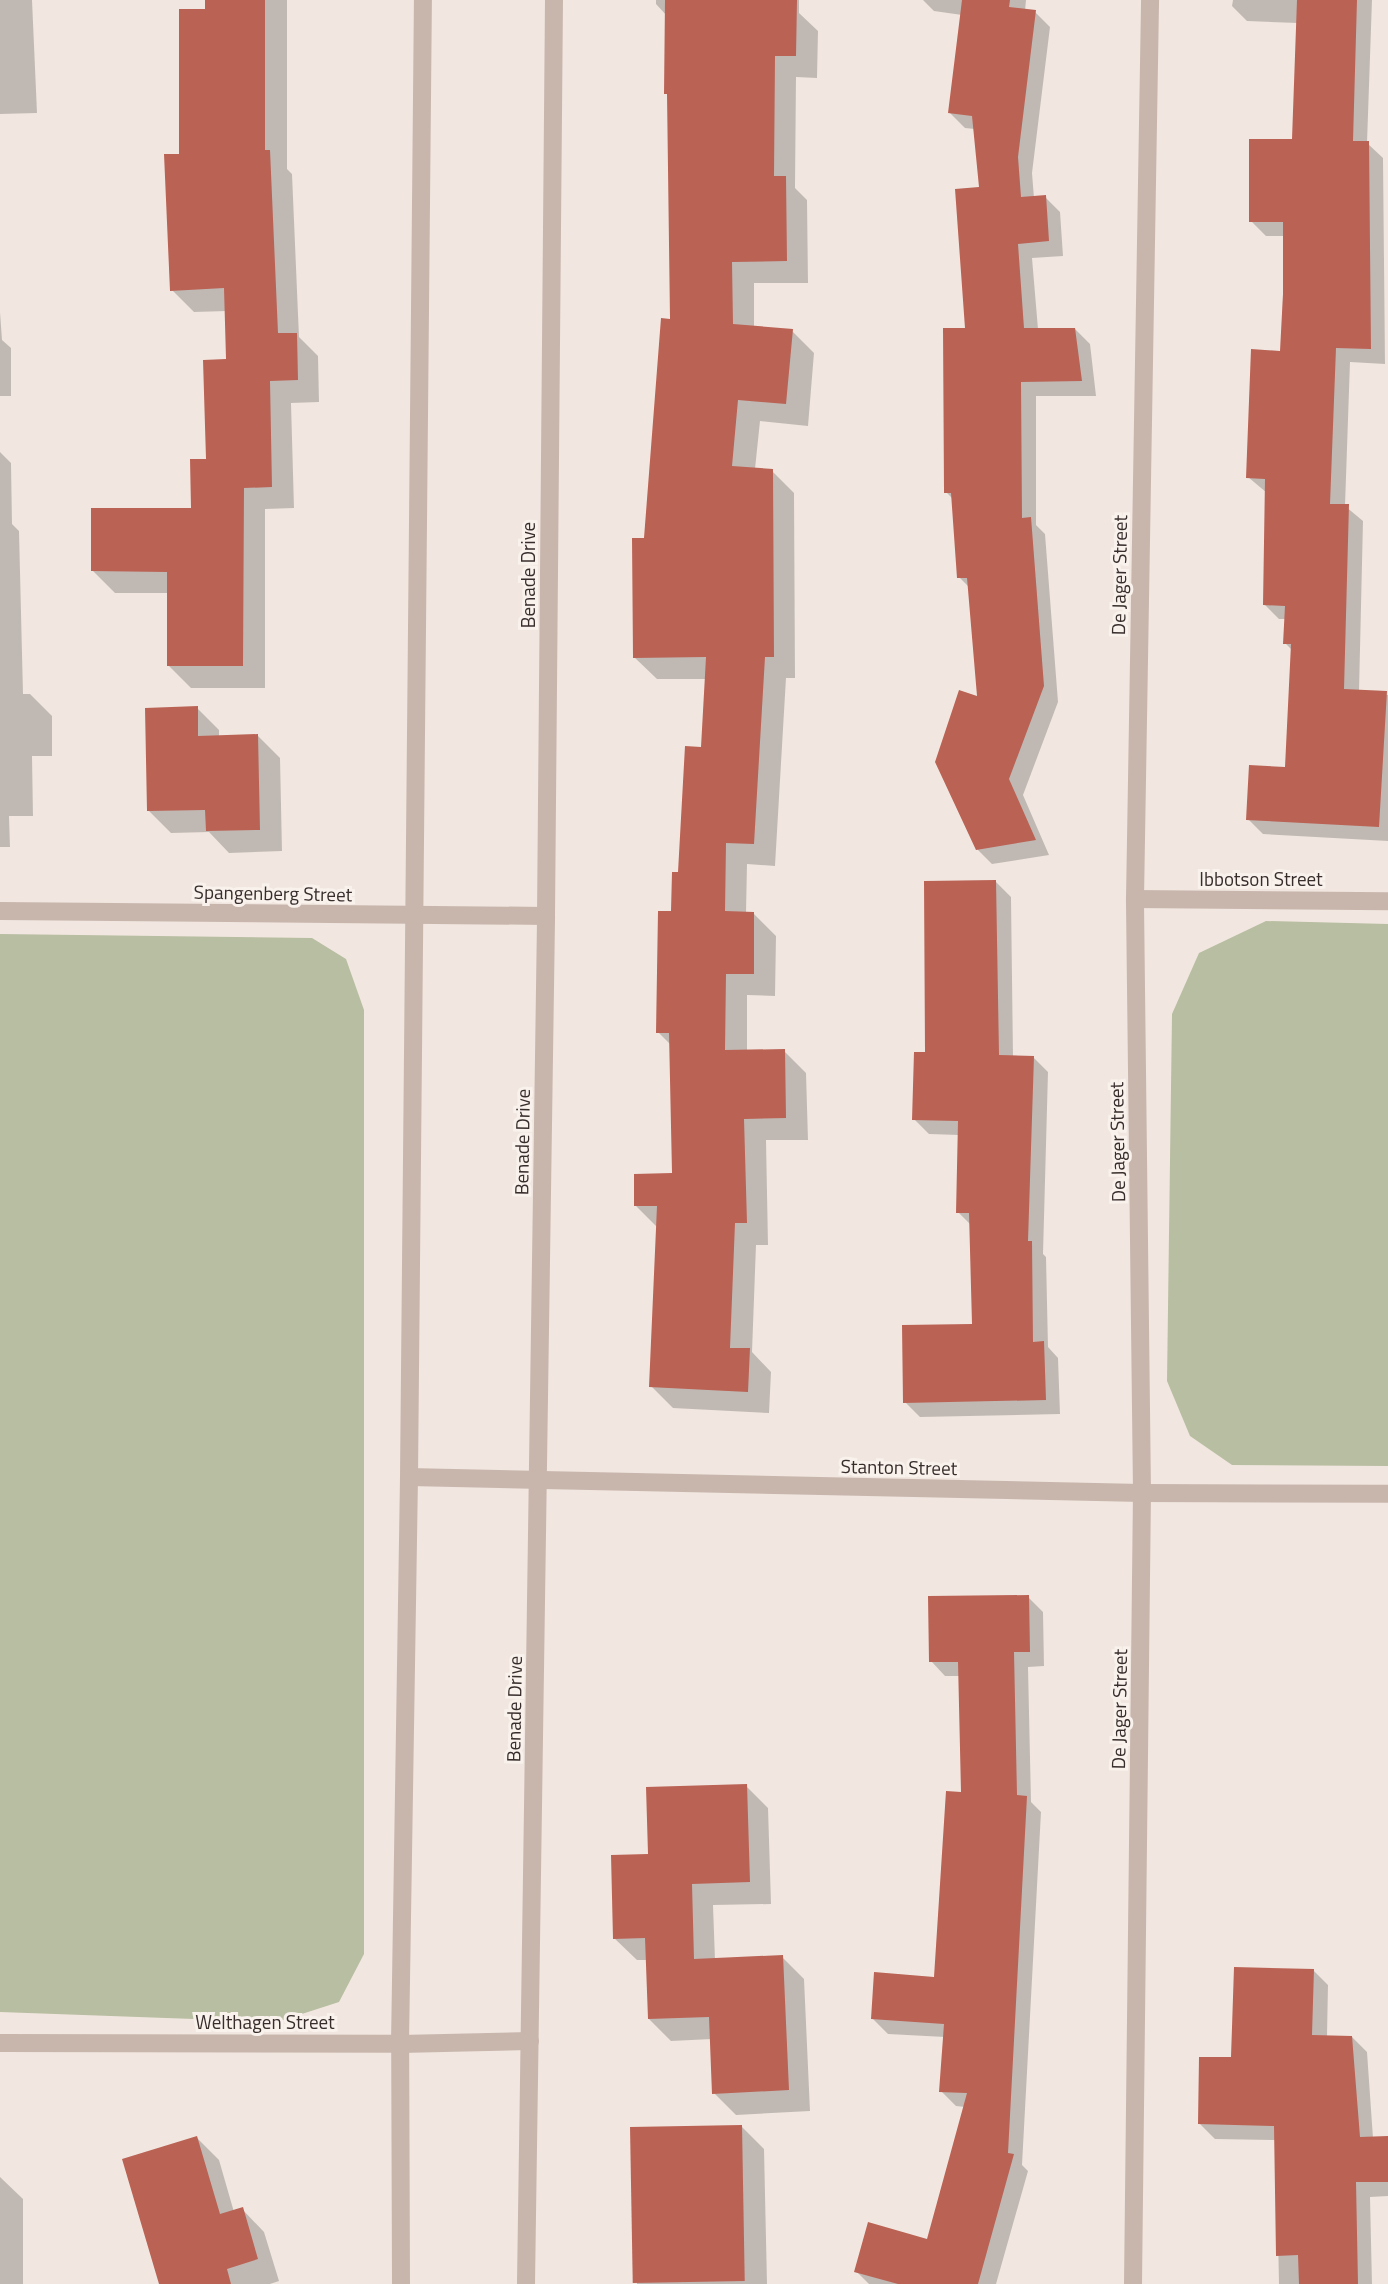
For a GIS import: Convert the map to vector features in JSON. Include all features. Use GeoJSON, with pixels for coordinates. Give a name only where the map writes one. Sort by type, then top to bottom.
{"type":"FeatureCollection","features":[{"type":"Feature","properties":{"kind":"street"},"geometry":{"type":"LineString","coordinates":[[401,2284],[400,2044],[409,1477],[423,0]]}},
{"type":"Feature","properties":{"kind":"street","name":"Benade Drive"},"geometry":{"type":"LineString","coordinates":[[526,2284],[546,916],[554,0]]}},
{"type":"Feature","properties":{"kind":"street","name":"De Jager Street"},"geometry":{"type":"LineString","coordinates":[[1133,2284],[1142,1493],[1135,899],[1150,0]]}},
{"type":"Feature","properties":{"kind":"street","name":"Ibbotson Street"},"geometry":{"type":"LineString","coordinates":[[1135,899],[1388,901]]}},
{"type":"Feature","properties":{"kind":"street","name":"Spangenberg Street"},"geometry":{"type":"LineString","coordinates":[[0,911],[546,916]]}},
{"type":"Feature","properties":{"kind":"street","name":"Stanton Street"},"geometry":{"type":"LineString","coordinates":[[409,1477],[1142,1493],[1388,1494]]}},
{"type":"Feature","properties":{"kind":"street","name":"Welthagen Street"},"geometry":{"type":"LineString","coordinates":[[0,2042],[400,2044],[530,2041]]}},
{"type":"Feature","properties":{"kind":"green space"},"geometry":{"type":"Polygon","coordinates":[[[1266,921],[1388,924],[1388,1466],[1232,1465],[1190,1436],[1167,1381],[1172,1014],[1199,953],[1266,921]]]}},
{"type":"Feature","properties":{"kind":"green space"},"geometry":{"type":"Polygon","coordinates":[[[0,934],[312,938],[346,959],[364,1010],[364,1954],[339,2002],[277,2022],[0,2012],[0,934]]]}},
{"type":"Feature","properties":{"kind":"building"},"geometry":{"type":"Polygon","coordinates":[[[205,0],[265,0],[265,150],[270,150],[278,333],[297,333],[298,380],[270,381],[272,487],[244,488],[243,666],[167,666],[167,572],[91,571],[91,508],[191,508],[190,459],[206,459],[203,360],[226,359],[224,288],[170,291],[164,154],[179,154],[179,9],[205,9],[205,0]]]}},
{"type":"Feature","properties":{"kind":"building"},"geometry":{"type":"Polygon","coordinates":[[[665,0],[797,0],[796,56],[775,56],[774,176],[786,176],[787,261],[732,262],[733,324],[793,329],[786,404],[738,400],[732,466],[773,469],[774,657],[765,657],[754,844],[726,843],[725,911],[754,912],[754,974],[726,974],[725,1050],[785,1049],[786,1118],[744,1119],[747,1223],[735,1223],[730,1348],[750,1348],[748,1392],[649,1387],[657,1206],[634,1206],[634,1174],[672,1173],[669,1033],[656,1033],[658,911],[671,911],[672,872],[678,872],[685,746],[701,747],[706,657],[633,658],[632,538],[644,538],[661,318],[670,319],[667,94],[664,94],[665,0]]]}},
{"type":"Feature","properties":{"kind":"building"},"geometry":{"type":"Polygon","coordinates":[[[962,0],[1010,0],[1009,7],[1036,10],[1018,157],[1021,197],[1046,195],[1049,241],[1018,244],[1024,328],[1075,328],[1082,381],[1021,382],[1022,518],[1031,517],[1044,686],[1009,779],[1036,840],[976,850],[935,762],[959,690],[977,696],[967,578],[957,578],[951,493],[944,493],[943,328],[965,328],[955,189],[979,187],[972,116],[948,113],[962,0]]]}},
{"type":"Feature","properties":{"kind":"building"},"geometry":{"type":"Polygon","coordinates":[[[1297,0],[1357,0],[1353,141],[1369,141],[1371,349],[1336,348],[1330,504],[1349,504],[1344,689],[1387,691],[1379,827],[1246,820],[1249,765],[1285,767],[1291,644],[1283,644],[1285,606],[1263,605],[1265,479],[1246,478],[1251,349],[1280,351],[1283,294],[1283,222],[1249,222],[1249,139],[1292,139],[1297,0]]]}},
{"type":"Feature","properties":{"kind":"building"},"geometry":{"type":"Polygon","coordinates":[[[198,706],[198,736],[258,734],[260,830],[206,831],[205,810],[147,811],[145,708],[198,706]]]}},
{"type":"Feature","properties":{"kind":"building"},"geometry":{"type":"Polygon","coordinates":[[[996,880],[999,1055],[1034,1056],[1028,1241],[1032,1241],[1033,1342],[1044,1341],[1046,1400],[903,1403],[902,1325],[972,1324],[969,1213],[956,1213],[958,1121],[912,1120],[914,1052],[925,1052],[924,881],[996,880]]]}},
{"type":"Feature","properties":{"kind":"building"},"geometry":{"type":"Polygon","coordinates":[[[1029,1595],[1030,1652],[1014,1652],[1017,1795],[1027,1796],[1008,2153],[1014,2154],[978,2284],[898,2284],[854,2272],[868,2222],[927,2239],[967,2093],[939,2092],[944,2024],[871,2019],[874,1972],[934,1977],[946,1791],[961,1792],[958,1662],[929,1662],[928,1596],[1029,1595]]]}},
{"type":"Feature","properties":{"kind":"building"},"geometry":{"type":"Polygon","coordinates":[[[747,1784],[750,1882],[692,1884],[694,1959],[783,1955],[789,2090],[712,2094],[709,2017],[648,2019],[645,1938],[613,1939],[611,1855],[648,1854],[646,1787],[747,1784]]]}},
{"type":"Feature","properties":{"kind":"building"},"geometry":{"type":"Polygon","coordinates":[[[1234,1967],[1314,1969],[1312,2035],[1352,2036],[1360,2137],[1388,2136],[1388,2182],[1356,2182],[1358,2284],[1299,2284],[1298,2255],[1276,2256],[1274,2126],[1198,2124],[1199,2057],[1231,2057],[1234,1967]]]}},
{"type":"Feature","properties":{"kind":"building"},"geometry":{"type":"Polygon","coordinates":[[[742,2125],[745,2281],[633,2283],[630,2127],[742,2125]]]}},
{"type":"Feature","properties":{"kind":"building"},"geometry":{"type":"Polygon","coordinates":[[[197,2136],[220,2214],[243,2207],[258,2259],[227,2269],[231,2284],[159,2284],[122,2159],[197,2136]]]}}]}
